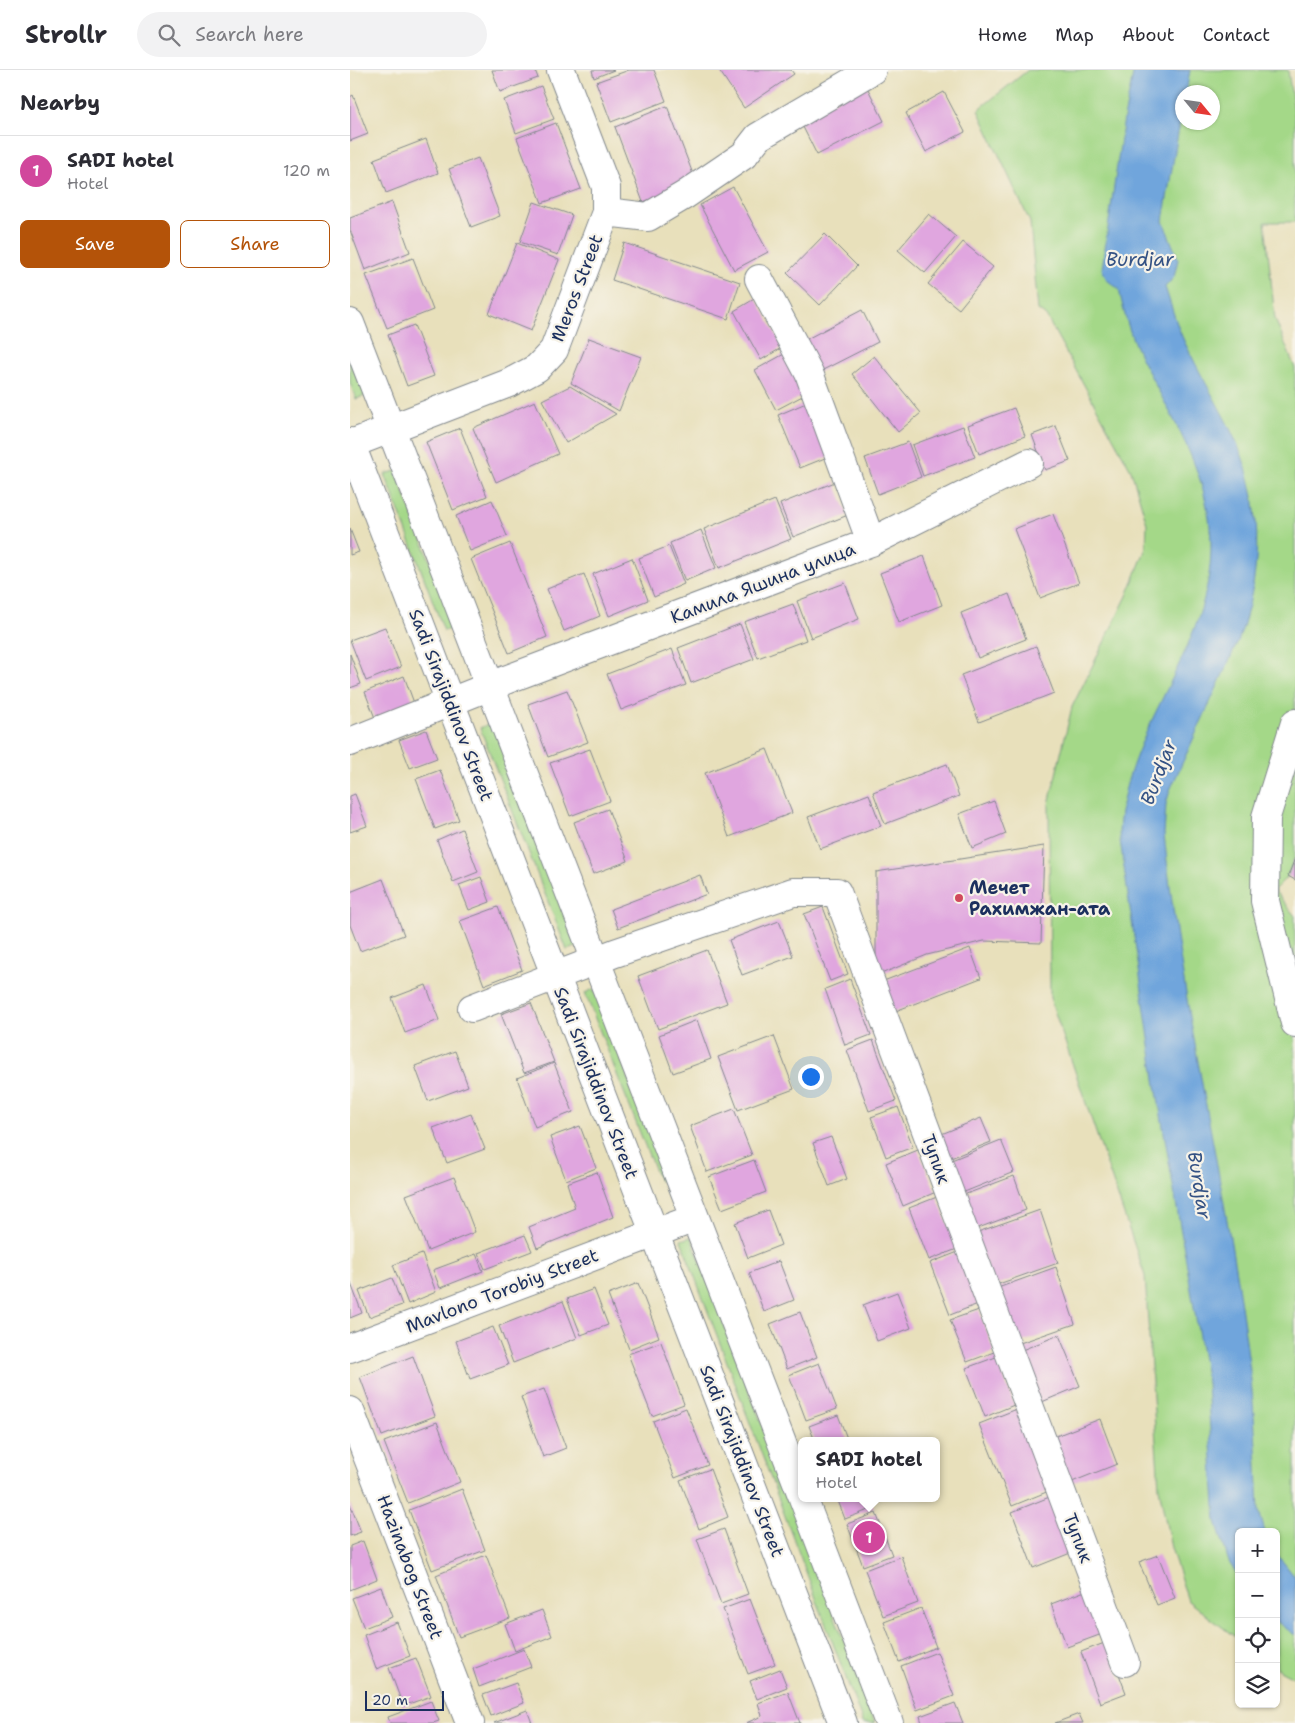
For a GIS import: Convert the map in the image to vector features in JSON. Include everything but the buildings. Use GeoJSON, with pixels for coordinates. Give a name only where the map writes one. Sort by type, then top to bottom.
{"type":"FeatureCollection","features":[{"type":"Feature","properties":{"kind":"street","name":"Meros Street"},"geometry":{"type":"LineString","coordinates":[[350,443],[508,383],[537,368],[554,350],[606,212],[606,187],[561,70]]}},
{"type":"Feature","properties":{"kind":"street"},"geometry":{"type":"LineString","coordinates":[[606,212],[648,216],[685,196],[744,155],[758,137],[872,70]]}},
{"type":"Feature","properties":{"kind":"street"},"geometry":{"type":"LineString","coordinates":[[759,279],[809,373],[871,542]]}},
{"type":"Feature","properties":{"kind":"street"},"geometry":{"type":"LineString","coordinates":[[350,324],[798,1487]]}},
{"type":"Feature","properties":{"kind":"street","name":"Sadi Sirajiddinov Street"},"geometry":{"type":"LineString","coordinates":[[350,443],[843,1723]]}},
{"type":"Feature","properties":{"kind":"street","name":"Камила Яшина улица"},"geometry":{"type":"LineString","coordinates":[[350,742],[490,686],[871,542],[1029,463]]}},
{"type":"Feature","properties":{"kind":"street"},"geometry":{"type":"LineString","coordinates":[[1295,723],[1266,818],[1265,901],[1295,1022]]}},
{"type":"Feature","properties":{"kind":"street","name":"Тупик"},"geometry":{"type":"LineString","coordinates":[[595,960],[793,892],[837,892],[1125,1662]]}},
{"type":"Feature","properties":{"kind":"street"},"geometry":{"type":"LineString","coordinates":[[472,1008],[595,960]]}},
{"type":"Feature","properties":{"kind":"street","name":"Mavlono Torobiy Street"},"geometry":{"type":"LineString","coordinates":[[350,1348],[695,1218]]}},
{"type":"Feature","properties":{"kind":"street","name":"Hazinabog Street"},"geometry":{"type":"LineString","coordinates":[[350,1411],[470,1723]]}},
{"type":"Feature","properties":{"kind":"street"},"geometry":{"type":"LineString","coordinates":[[804,1502],[889,1723]]}},
{"type":"Feature","properties":{"kind":"green space"},"geometry":{"type":"Polygon","coordinates":[[[1028,70],[1288,70],[1295,120],[1295,222],[1265,222],[1275,319],[1295,368],[1295,856],[1288,876],[1274,890],[1295,916],[1295,1678],[1280,1670],[1280,1528],[1235,1528],[1235,1637],[1188,1601],[1171,1548],[1159,1488],[1145,1276],[1050,998],[1049,804],[1072,707],[1127,596],[1146,548],[1147,524],[1131,470],[1046,316],[1038,310],[1030,222],[978,110],[1028,70]]]}},
{"type":"Feature","properties":{"kind":"green space"},"geometry":{"type":"Polygon","coordinates":[[[350,351],[367,395],[356,399],[350,383],[350,351]]]}},
{"type":"Feature","properties":{"kind":"green space"},"geometry":{"type":"Polygon","coordinates":[[[396,471],[455,627],[444,631],[385,474],[396,471]]]}},
{"type":"Feature","properties":{"kind":"green space"},"geometry":{"type":"Polygon","coordinates":[[[492,722],[579,946],[567,950],[480,728],[492,722]]]}},
{"type":"Feature","properties":{"kind":"green space"},"geometry":{"type":"Polygon","coordinates":[[[594,989],[667,1179],[659,1181],[585,993],[594,989]]]}},
{"type":"Feature","properties":{"kind":"green space"},"geometry":{"type":"Polygon","coordinates":[[[691,1237],[875,1723],[863,1723],[681,1240],[691,1237]]]}},
{"type":"Feature","properties":{"kind":"water","name":"Burdjar"},"geometry":{"type":"Polygon","coordinates":[[[1134,70],[1190,70],[1187,85],[1175,85],[1175,130],[1179,130],[1163,221],[1178,259],[1174,277],[1165,287],[1185,343],[1242,456],[1254,501],[1256,524],[1257,548],[1255,571],[1246,616],[1239,639],[1170,790],[1166,804],[1164,834],[1182,969],[1230,1236],[1250,1371],[1255,1423],[1259,1511],[1264,1528],[1235,1528],[1235,1572],[1229,1562],[1216,1521],[1207,1383],[1156,1086],[1119,833],[1124,795],[1135,759],[1150,723],[1184,654],[1198,618],[1208,582],[1211,543],[1206,500],[1193,460],[1138,352],[1128,326],[1119,289],[1107,280],[1102,269],[1124,118],[1134,70]]]}},
{"type":"Feature","properties":{"kind":"water"},"geometry":{"type":"Polygon","coordinates":[[[1280,1558],[1295,1577],[1295,1635],[1280,1624],[1280,1558]]]}},
{"type":"Feature","properties":{"kind":"place","name":"Мечет Рахимжан-ата"},"geometry":{"type":"Point","coordinates":[959,898]}},
{"type":"Feature","properties":{"kind":"place","name":"SADI hotel"},"geometry":{"type":"Point","coordinates":[869,1537]}}]}
